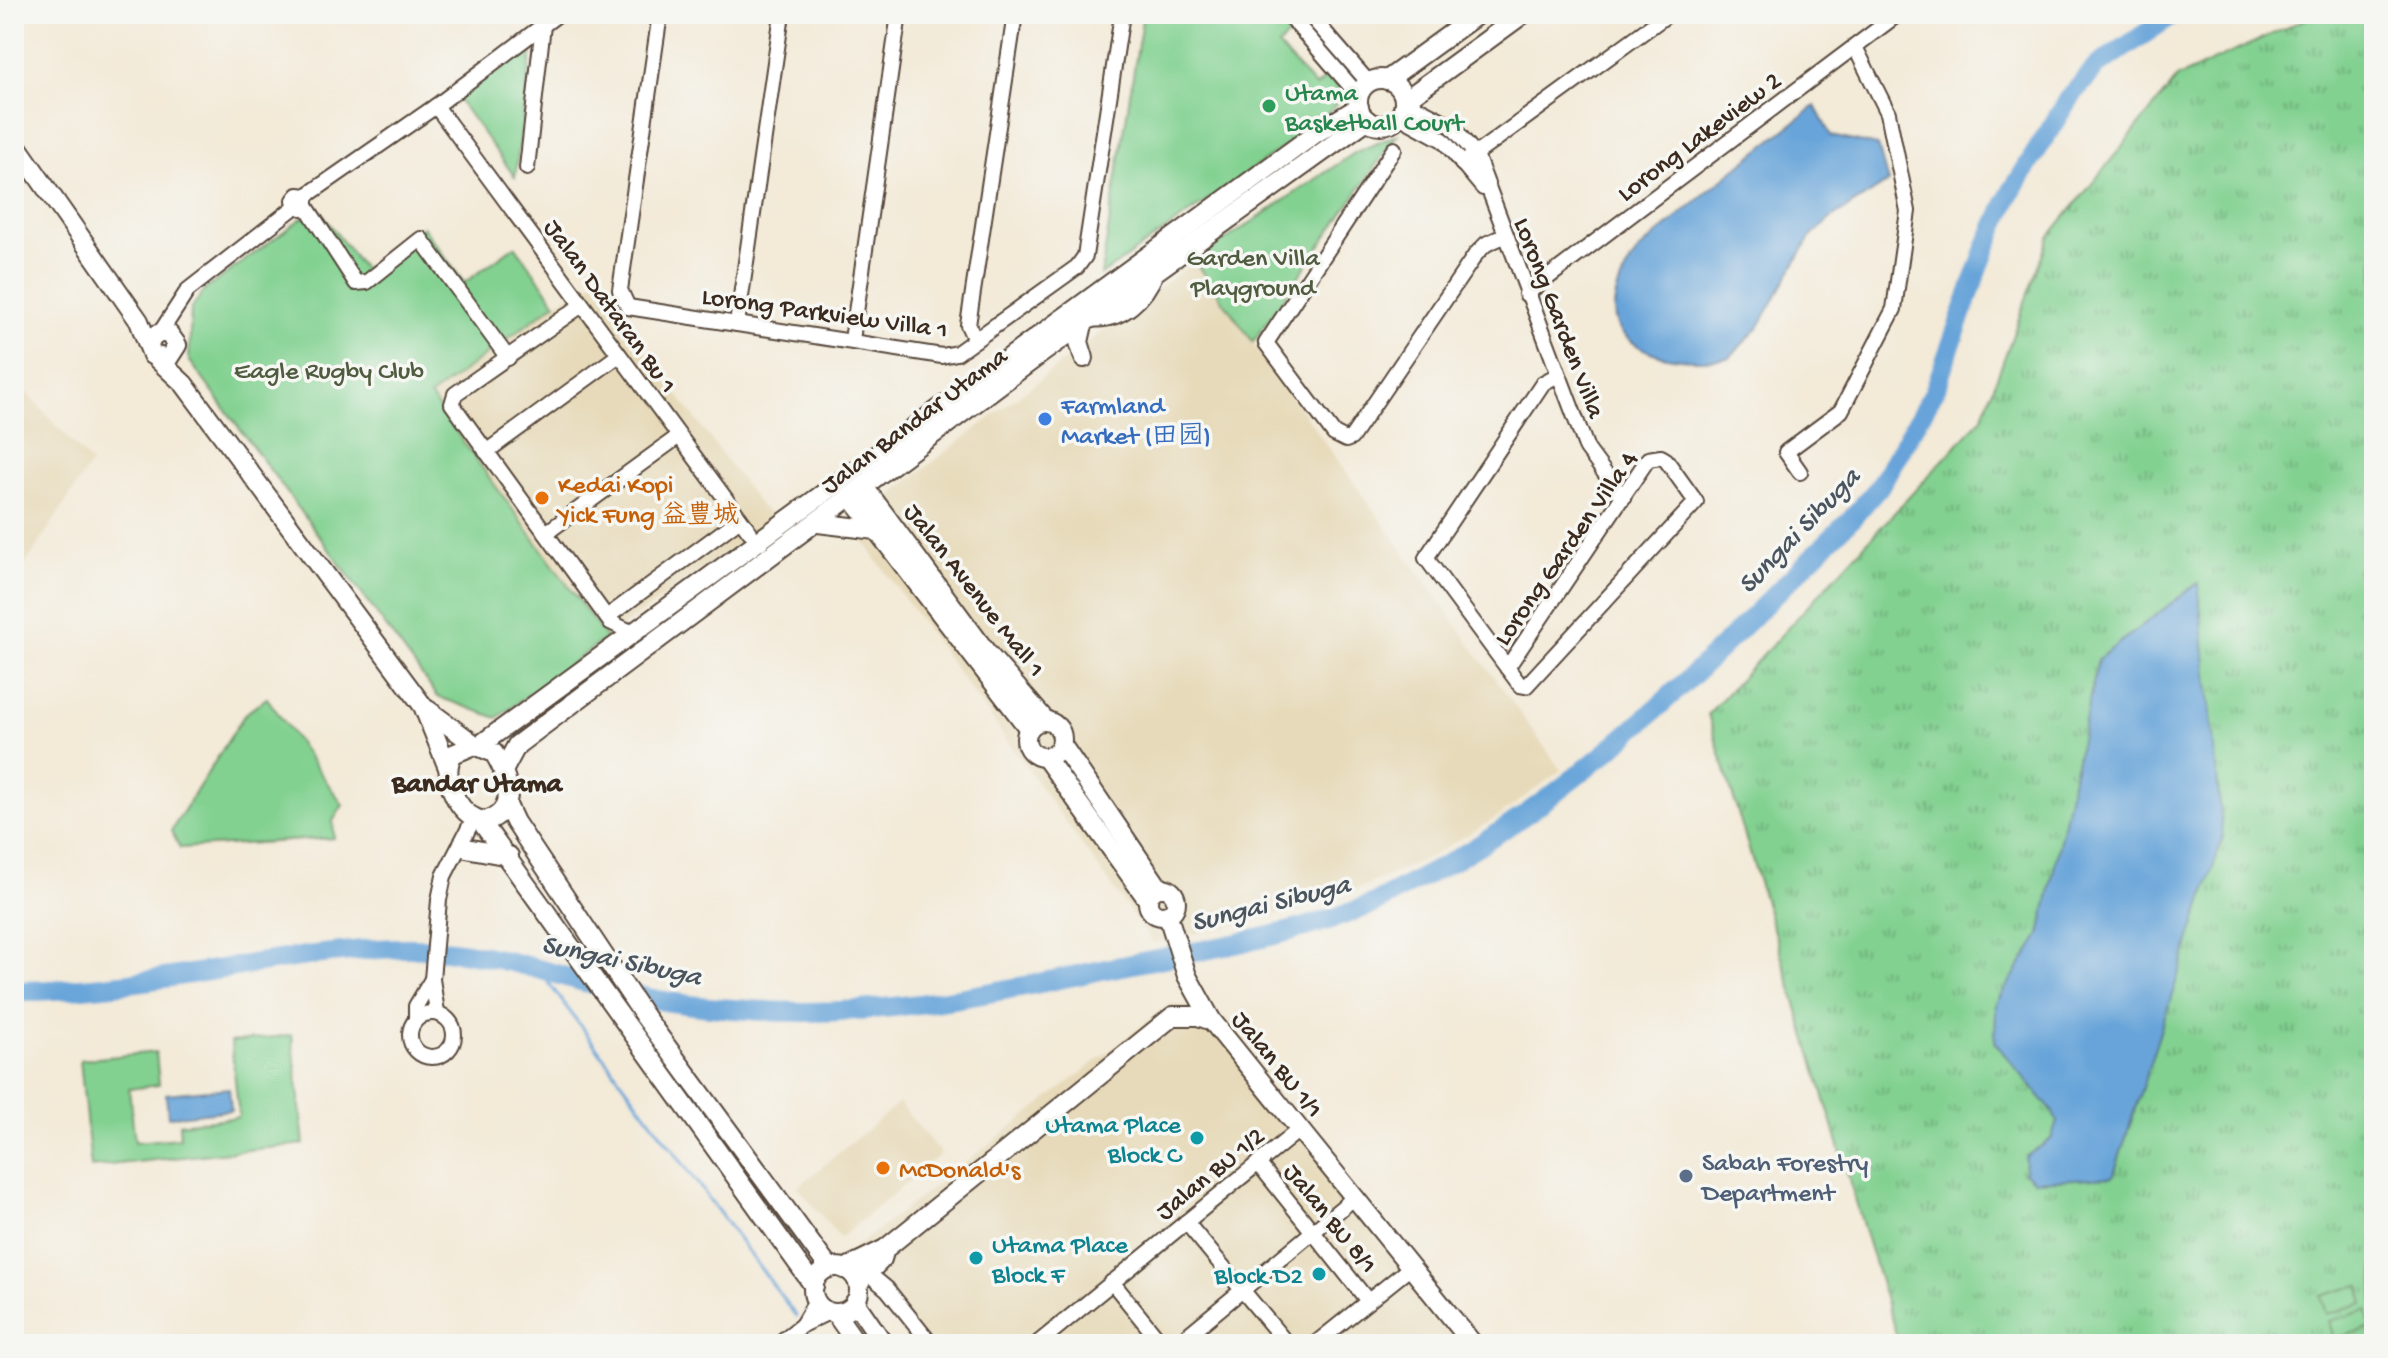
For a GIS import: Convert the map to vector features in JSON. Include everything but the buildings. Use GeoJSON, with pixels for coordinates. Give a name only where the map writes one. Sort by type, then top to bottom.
{"type":"FeatureCollection","features":[{"type":"Feature","properties":{"kind":"street"},"geometry":{"type":"LineString","coordinates":[[155,346],[181,299],[303,203],[558,14]]}},
{"type":"Feature","properties":{"kind":"street","name":"Lorong Parkview Villa 1"},"geometry":{"type":"LineString","coordinates":[[660,14],[621,298],[628,307],[942,356],[957,353],[1077,267],[1085,256],[1122,14]]}},
{"type":"Feature","properties":{"kind":"street"},"geometry":{"type":"LineString","coordinates":[[737,324],[782,14]]}},
{"type":"Feature","properties":{"kind":"street"},"geometry":{"type":"LineString","coordinates":[[852,340],[899,14]]}},
{"type":"Feature","properties":{"kind":"street"},"geometry":{"type":"LineString","coordinates":[[975,340],[968,325],[1015,14]]}},
{"type":"Feature","properties":{"kind":"street"},"geometry":{"type":"LineString","coordinates":[[1288,14],[1368,97]]}},
{"type":"Feature","properties":{"kind":"street"},"geometry":{"type":"LineString","coordinates":[[1309,14],[1368,97]]}},
{"type":"Feature","properties":{"kind":"street","name":"Jalan Bandar Utama"},"geometry":{"type":"LineString","coordinates":[[477,745],[795,515],[899,463],[1157,271],[1368,97],[1478,14]]}},
{"type":"Feature","properties":{"kind":"street","name":"Jalan Bandar Utama"},"geometry":{"type":"LineString","coordinates":[[1368,97],[1380,125],[1523,14]]}},
{"type":"Feature","properties":{"kind":"street"},"geometry":{"type":"LineString","coordinates":[[1462,164],[1668,14]]}},
{"type":"Feature","properties":{"kind":"street","name":"Lorong Lakeview 2"},"geometry":{"type":"LineString","coordinates":[[1526,294],[1898,14]]}},
{"type":"Feature","properties":{"kind":"street"},"geometry":{"type":"LineString","coordinates":[[527,168],[543,25]]}},
{"type":"Feature","properties":{"kind":"street"},"geometry":{"type":"LineString","coordinates":[[1800,472],[1786,452],[1841,411],[1894,309],[1908,211],[1888,113],[1855,47]]}},
{"type":"Feature","properties":{"kind":"street"},"geometry":{"type":"LineString","coordinates":[[853,488],[897,440],[1316,133],[1368,97],[1399,87],[1401,108]]}},
{"type":"Feature","properties":{"kind":"street","name":"Jalan Dataran Bu 1"},"geometry":{"type":"LineString","coordinates":[[436,106],[750,532]]}},
{"type":"Feature","properties":{"kind":"street","name":"Lorong Garden Villa"},"geometry":{"type":"LineString","coordinates":[[1401,108],[1451,125],[1476,155],[1486,191],[1587,449],[1623,498]]}},
{"type":"Feature","properties":{"kind":"street","name":"Lorong Garden Villa"},"geometry":{"type":"LineString","coordinates":[[1401,108],[1443,140],[1486,191]]}},
{"type":"Feature","properties":{"kind":"street"},"geometry":{"type":"LineString","coordinates":[[14,142],[155,346],[423,706],[448,768],[456,798],[509,856],[580,962],[823,1303],[857,1344]]}},
{"type":"Feature","properties":{"kind":"street"},"geometry":{"type":"LineString","coordinates":[[1394,149],[1267,338],[1268,348],[1334,434],[1346,440],[1351,438],[1476,254],[1486,244],[1504,236]]}},
{"type":"Feature","properties":{"kind":"street"},"geometry":{"type":"LineString","coordinates":[[303,203],[356,283],[367,282],[421,239],[508,358]]}},
{"type":"Feature","properties":{"kind":"street"},"geometry":{"type":"LineString","coordinates":[[181,299],[176,347],[177,368],[184,384]]}},
{"type":"Feature","properties":{"kind":"street"},"geometry":{"type":"LineString","coordinates":[[582,305],[453,398],[452,404],[607,617],[616,628],[633,633]]}},
{"type":"Feature","properties":{"kind":"street"},"geometry":{"type":"LineString","coordinates":[[1084,358],[1079,342],[1086,322]]}},
{"type":"Feature","properties":{"kind":"street"},"geometry":{"type":"LineString","coordinates":[[155,346],[169,334],[176,347]]}},
{"type":"Feature","properties":{"kind":"street"},"geometry":{"type":"LineString","coordinates":[[1033,338],[1060,341]]}},
{"type":"Feature","properties":{"kind":"street"},"geometry":{"type":"LineString","coordinates":[[486,452],[619,355]]}},
{"type":"Feature","properties":{"kind":"street"},"geometry":{"type":"LineString","coordinates":[[1507,668],[1426,558],[1543,383],[1558,375]]}},
{"type":"Feature","properties":{"kind":"street"},"geometry":{"type":"LineString","coordinates":[[546,533],[679,436]]}},
{"type":"Feature","properties":{"kind":"street","name":"Lorong Garden Villa 4"},"geometry":{"type":"LineString","coordinates":[[1661,457],[1696,502],[1526,686],[1520,685],[1507,668],[1648,459],[1661,457]]}},
{"type":"Feature","properties":{"kind":"street"},"geometry":{"type":"LineString","coordinates":[[818,523],[880,522],[885,483],[899,463]]}},
{"type":"Feature","properties":{"kind":"street","name":"Jalan Bandar Utama"},"geometry":{"type":"LineString","coordinates":[[503,771],[517,745],[818,523],[853,488]]}},
{"type":"Feature","properties":{"kind":"street","name":"Jalan Avenue Mall 1"},"geometry":{"type":"LineString","coordinates":[[853,488],[1046,721]]}},
{"type":"Feature","properties":{"kind":"street"},"geometry":{"type":"LineString","coordinates":[[607,617],[740,519]]}},
{"type":"Feature","properties":{"kind":"street","name":"Jalan Avenue Mall 1"},"geometry":{"type":"LineString","coordinates":[[880,522],[960,638],[1029,729]]}},
{"type":"Feature","properties":{"kind":"street"},"geometry":{"type":"LineString","coordinates":[[744,551],[750,532],[770,533]]}},
{"type":"Feature","properties":{"kind":"street"},"geometry":{"type":"LineString","coordinates":[[423,706],[477,745],[494,753],[503,771],[507,785],[506,803],[515,822],[645,1017],[837,1268],[860,1286],[884,1344]]}},
{"type":"Feature","properties":{"kind":"street"},"geometry":{"type":"LineString","coordinates":[[1046,721],[1061,731],[1062,745],[1154,894],[1046,758],[1035,755],[1028,746],[1029,729],[1036,723],[1046,721]]}},
{"type":"Feature","properties":{"kind":"street"},"geometry":{"type":"LineString","coordinates":[[448,768],[453,754],[477,745]]}},
{"type":"Feature","properties":{"kind":"street"},"geometry":{"type":"LineString","coordinates":[[1046,758],[1056,754],[1062,745]]}},
{"type":"Feature","properties":{"kind":"street"},"geometry":{"type":"LineString","coordinates":[[477,819],[494,818],[506,803]]}},
{"type":"Feature","properties":{"kind":"street"},"geometry":{"type":"LineString","coordinates":[[441,890],[466,848],[477,819]]}},
{"type":"Feature","properties":{"kind":"street"},"geometry":{"type":"LineString","coordinates":[[437,1012],[432,975],[434,930],[441,890],[444,876],[477,819]]}},
{"type":"Feature","properties":{"kind":"street"},"geometry":{"type":"LineString","coordinates":[[466,848],[509,856]]}},
{"type":"Feature","properties":{"kind":"street"},"geometry":{"type":"LineString","coordinates":[[1154,894],[1170,890],[1176,900],[1175,908],[1168,916],[1190,982],[1212,1021]]}},
{"type":"Feature","properties":{"kind":"street"},"geometry":{"type":"LineString","coordinates":[[416,1019],[425,1013],[437,1012],[449,1020],[455,1034],[450,1048],[438,1056],[424,1056],[413,1046],[410,1032],[416,1019],[416,1006],[432,975]]}},
{"type":"Feature","properties":{"kind":"street"},"geometry":{"type":"LineString","coordinates":[[823,1303],[819,1275],[885,1249],[1179,1015],[1190,982]]}},
{"type":"Feature","properties":{"kind":"street","name":"Jalan BU 1/1"},"geometry":{"type":"LineString","coordinates":[[1179,1015],[1212,1021],[1473,1344]]}},
{"type":"Feature","properties":{"kind":"street","name":"Jalan BU 1/2"},"geometry":{"type":"LineString","coordinates":[[1039,1343],[1300,1129]]}},
{"type":"Feature","properties":{"kind":"street","name":"Jalan BU 8/1"},"geometry":{"type":"LineString","coordinates":[[1258,1163],[1368,1301]]}},
{"type":"Feature","properties":{"kind":"street"},"geometry":{"type":"LineString","coordinates":[[1177,1344],[1355,1197]]}},
{"type":"Feature","properties":{"kind":"street"},"geometry":{"type":"LineString","coordinates":[[1186,1222],[1287,1344]]}},
{"type":"Feature","properties":{"kind":"street"},"geometry":{"type":"LineString","coordinates":[[823,1303],[846,1310],[885,1249]]}},
{"type":"Feature","properties":{"kind":"street"},"geometry":{"type":"LineString","coordinates":[[1315,1344],[1411,1267]]}},
{"type":"Feature","properties":{"kind":"street"},"geometry":{"type":"LineString","coordinates":[[1112,1282],[1162,1344]]}},
{"type":"Feature","properties":{"kind":"street"},"geometry":{"type":"LineString","coordinates":[[860,1286],[887,1289],[931,1344]]}},
{"type":"Feature","properties":{"kind":"street"},"geometry":{"type":"LineString","coordinates":[[778,1344],[823,1303]]}},
{"type":"Feature","properties":{"kind":"shaded area"},"geometry":{"type":"Polygon","coordinates":[[[1194,261],[1561,770],[1496,818],[1431,856],[1360,888],[1296,911],[1153,943],[856,531],[899,488],[1194,261]]]}},
{"type":"Feature","properties":{"kind":"shaded area"},"geometry":{"type":"Polygon","coordinates":[[[594,282],[761,507],[775,517],[606,638],[430,395],[556,303],[594,282]]]}},
{"type":"Feature","properties":{"kind":"shaded area"},"geometry":{"type":"Polygon","coordinates":[[[14,379],[91,463],[14,582],[14,379]]]}},
{"type":"Feature","properties":{"kind":"shaded area"},"geometry":{"type":"Polygon","coordinates":[[[1172,1003],[1210,1011],[1406,1277],[1460,1344],[914,1344],[848,1253],[1172,1003]]]}},
{"type":"Feature","properties":{"kind":"shaded area"},"geometry":{"type":"Polygon","coordinates":[[[899,1103],[941,1154],[840,1238],[798,1187],[899,1103]]]}},
{"type":"Feature","properties":{"kind":"green space"},"geometry":{"type":"Polygon","coordinates":[[[1143,14],[1271,14],[1290,34],[1278,46],[1316,87],[1329,75],[1341,92],[1340,99],[1324,119],[1101,275],[1143,14]]]}},
{"type":"Feature","properties":{"kind":"green space"},"geometry":{"type":"Polygon","coordinates":[[[2316,14],[2374,14],[2374,1344],[1899,1344],[1708,714],[1982,418],[2049,237],[2178,77],[2316,14]]]}},
{"type":"Feature","properties":{"kind":"green space"},"geometry":{"type":"Polygon","coordinates":[[[533,43],[515,177],[457,98],[533,43]]]}},
{"type":"Feature","properties":{"kind":"green space","name":"Garden Villa Playground"},"geometry":{"type":"Polygon","coordinates":[[[1397,135],[1253,342],[1194,261],[1356,152],[1397,135]]]}},
{"type":"Feature","properties":{"kind":"green space","name":"Eagle Rugby Club"},"geometry":{"type":"Polygon","coordinates":[[[317,207],[364,270],[423,227],[464,283],[515,246],[556,303],[430,396],[606,638],[497,718],[438,697],[189,360],[191,308],[206,289],[317,207]]]}},
{"type":"Feature","properties":{"kind":"green space"},"geometry":{"type":"Polygon","coordinates":[[[267,698],[343,805],[333,821],[334,838],[180,848],[171,831],[245,714],[267,698]]]}},
{"type":"Feature","properties":{"kind":"green space"},"geometry":{"type":"Polygon","coordinates":[[[292,1035],[304,1144],[91,1167],[80,1060],[156,1052],[159,1085],[129,1089],[135,1142],[180,1138],[179,1124],[239,1117],[231,1042],[292,1035]]]}},
{"type":"Feature","properties":{"kind":"green space"},"geometry":{"type":"Polygon","coordinates":[[[2359,1285],[2364,1303],[2326,1314],[2321,1296],[2359,1285]]]}},
{"type":"Feature","properties":{"kind":"green space"},"geometry":{"type":"Polygon","coordinates":[[[2367,1310],[2372,1327],[2334,1339],[2329,1321],[2367,1310]]]}},
{"type":"Feature","properties":{"kind":"water"},"geometry":{"type":"Polygon","coordinates":[[[1815,106],[1831,136],[1878,146],[1888,182],[1830,219],[1809,239],[1758,328],[1729,358],[1688,360],[1661,355],[1636,345],[1618,328],[1614,308],[1623,276],[1637,253],[1707,192],[1815,106]]]}},
{"type":"Feature","properties":{"kind":"water"},"geometry":{"type":"Polygon","coordinates":[[[2198,583],[2223,837],[2113,1177],[2034,1181],[2024,1172],[2025,1157],[2051,1139],[2057,1122],[2052,1111],[1995,1043],[1996,1003],[2040,935],[2098,659],[2198,583]]]}},
{"type":"Feature","properties":{"kind":"water"},"geometry":{"type":"Polygon","coordinates":[[[229,1088],[231,1110],[168,1117],[166,1094],[229,1088]]]}},
{"type":"Feature","properties":{"kind":"waterway","name":"Sungai Sibuga"},"geometry":{"type":"LineString","coordinates":[[14,991],[112,985],[306,956],[403,948],[435,949],[497,959],[673,1003],[749,1010],[838,1011],[967,997],[1200,951],[1304,927],[1370,905],[1484,842],[1598,759],[1702,666],[1853,517],[1879,487],[1934,392],[1987,245],[2010,194],[2070,97],[2097,66],[2174,14]]}},
{"type":"Feature","properties":{"kind":"waterway"},"geometry":{"type":"LineString","coordinates":[[539,970],[796,1316]]}},
{"type":"Feature","properties":{"kind":"waterway"},"geometry":{"type":"LineString","coordinates":[[808,1332],[817,1344]]}},
{"type":"Feature","properties":{"kind":"place","name":"Utama Basketball Court"},"geometry":{"type":"Point","coordinates":[1269,106]}},
{"type":"Feature","properties":{"kind":"place","name":"Farmland Market (田园)"},"geometry":{"type":"Point","coordinates":[1045,419]}},
{"type":"Feature","properties":{"kind":"place","name":"Kedai Kopi Yick Fung 益豊城"},"geometry":{"type":"Point","coordinates":[542,498]}},
{"type":"Feature","properties":{"kind":"place","name":"Utama Place Block C"},"geometry":{"type":"Point","coordinates":[1197,1138]}},
{"type":"Feature","properties":{"kind":"place","name":"McDonald's"},"geometry":{"type":"Point","coordinates":[883,1168]}},
{"type":"Feature","properties":{"kind":"place","name":"Sabah Forestry Department"},"geometry":{"type":"Point","coordinates":[1686,1176]}},
{"type":"Feature","properties":{"kind":"place","name":"Utama Place Block F"},"geometry":{"type":"Point","coordinates":[976,1258]}},
{"type":"Feature","properties":{"kind":"place","name":"Block D2"},"geometry":{"type":"Point","coordinates":[1319,1274]}},
{"type":"Feature","properties":{"kind":"district","name":"Bandar Utama"},"geometry":{"type":"Point","coordinates":[477,781]}}]}
